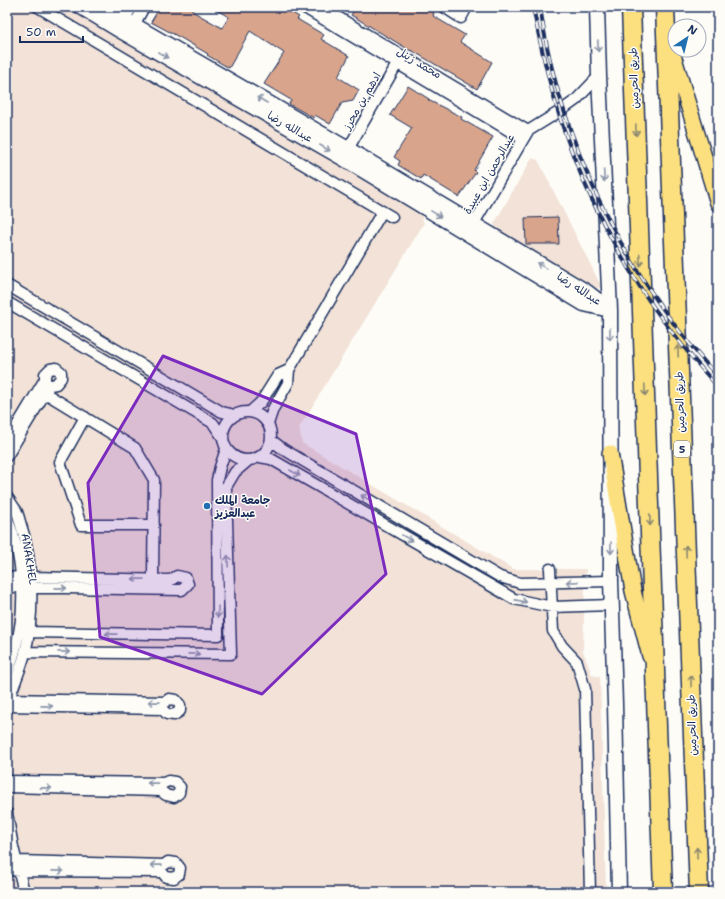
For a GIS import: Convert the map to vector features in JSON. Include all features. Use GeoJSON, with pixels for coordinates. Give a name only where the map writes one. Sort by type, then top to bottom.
{"type":"FeatureCollection","features":[{"type":"Feature","properties":{"kind":"highway","name":"طريق الحرمين"},"geometry":{"type":"LineString","coordinates":[[631,7],[663,892]]}},
{"type":"Feature","properties":{"kind":"highway","name":"طريق الحرمين"},"geometry":{"type":"LineString","coordinates":[[666,7],[699,892]]}},
{"type":"Feature","properties":{"kind":"main road"},"geometry":{"type":"LineString","coordinates":[[666,33],[718,203]]}},
{"type":"Feature","properties":{"kind":"main road"},"geometry":{"type":"LineString","coordinates":[[610,453],[633,591],[655,677]]}},
{"type":"Feature","properties":{"kind":"street"},"geometry":{"type":"LineString","coordinates":[[38,7],[392,217]]}},
{"type":"Feature","properties":{"kind":"street","name":"عبدالله رضا"},"geometry":{"type":"LineString","coordinates":[[81,7],[351,163],[584,304],[610,310]]}},
{"type":"Feature","properties":{"kind":"street","name":"عبدالله رضا"},"geometry":{"type":"LineString","coordinates":[[103,7],[348,149],[586,292],[610,310]]}},
{"type":"Feature","properties":{"kind":"street"},"geometry":{"type":"LineString","coordinates":[[129,23],[132,7]]}},
{"type":"Feature","properties":{"kind":"street"},"geometry":{"type":"LineString","coordinates":[[129,23],[144,7]]}},
{"type":"Feature","properties":{"kind":"street","name":"محمد زينل"},"geometry":{"type":"LineString","coordinates":[[303,7],[332,14],[397,64],[526,135]]}},
{"type":"Feature","properties":{"kind":"street","name":"محمد زينل"},"geometry":{"type":"LineString","coordinates":[[321,7],[526,135]]}},
{"type":"Feature","properties":{"kind":"street"},"geometry":{"type":"LineString","coordinates":[[444,7],[461,18],[467,7]]}},
{"type":"Feature","properties":{"kind":"street"},"geometry":{"type":"LineString","coordinates":[[597,7],[610,310],[611,605],[615,704],[619,892]]}},
{"type":"Feature","properties":{"kind":"street","name":"ادهم بن محرز"},"geometry":{"type":"LineString","coordinates":[[348,149],[397,64]]}},
{"type":"Feature","properties":{"kind":"street","name":"عبدالرحمن ابن عبيدة"},"geometry":{"type":"LineString","coordinates":[[473,225],[526,135],[576,100],[599,76]]}},
{"type":"Feature","properties":{"kind":"street"},"geometry":{"type":"LineString","coordinates":[[268,424],[273,409],[288,383],[289,370],[382,212]]}},
{"type":"Feature","properties":{"kind":"street"},"geometry":{"type":"LineString","coordinates":[[7,285],[222,412],[234,416]]}},
{"type":"Feature","properties":{"kind":"street"},"geometry":{"type":"LineString","coordinates":[[7,302],[213,423],[223,438],[226,449],[239,459],[249,460],[260,457],[272,459],[514,599],[552,607],[611,605]]}},
{"type":"Feature","properties":{"kind":"street"},"geometry":{"type":"LineString","coordinates":[[7,442],[45,379],[45,374],[50,369],[56,368],[61,372],[61,378],[56,384],[50,385],[7,456]]}},
{"type":"Feature","properties":{"kind":"street"},"geometry":{"type":"LineString","coordinates":[[250,412],[260,402],[278,375],[289,370]]}},
{"type":"Feature","properties":{"kind":"street"},"geometry":{"type":"LineString","coordinates":[[45,393],[135,448],[154,480],[153,579]]}},
{"type":"Feature","properties":{"kind":"street"},"geometry":{"type":"LineString","coordinates":[[223,438],[223,433],[227,423],[234,416],[245,412],[250,412],[260,416],[268,424],[271,440],[267,450],[260,457]]}},
{"type":"Feature","properties":{"kind":"street"},"geometry":{"type":"LineString","coordinates":[[85,417],[60,462],[81,524],[154,525]]}},
{"type":"Feature","properties":{"kind":"street"},"geometry":{"type":"LineString","coordinates":[[271,440],[283,449],[500,577],[520,584],[611,581]]}},
{"type":"Feature","properties":{"kind":"street"},"geometry":{"type":"LineString","coordinates":[[29,632],[218,635],[217,480],[226,449]]}},
{"type":"Feature","properties":{"kind":"street"},"geometry":{"type":"LineString","coordinates":[[25,652],[231,654],[226,487],[235,472],[249,460]]}},
{"type":"Feature","properties":{"kind":"street"},"geometry":{"type":"LineString","coordinates":[[7,497],[16,510],[24,532],[29,562],[26,582],[31,610],[25,652],[7,704]]}},
{"type":"Feature","properties":{"kind":"street","name":"ANAKHEL"},"geometry":{"type":"LineString","coordinates":[[7,517],[13,532],[26,582],[16,646],[7,676]]}},
{"type":"Feature","properties":{"kind":"street"},"geometry":{"type":"LineString","coordinates":[[550,569],[553,631],[562,646],[577,662],[585,689],[590,892]]}},
{"type":"Feature","properties":{"kind":"street"},"geometry":{"type":"LineString","coordinates":[[7,577],[26,582],[182,590],[188,584],[186,578],[177,576],[171,580],[153,579],[26,582],[7,587]]}},
{"type":"Feature","properties":{"kind":"street"},"geometry":{"type":"LineString","coordinates":[[169,699],[176,700],[180,705],[180,711],[174,715],[167,714],[162,709],[7,704],[165,702],[169,699]]}},
{"type":"Feature","properties":{"kind":"street"},"geometry":{"type":"LineString","coordinates":[[7,782],[164,783],[168,781],[175,782],[180,787],[179,793],[174,797],[166,795],[161,791],[7,787]]}},
{"type":"Feature","properties":{"kind":"street"},"geometry":{"type":"LineString","coordinates":[[7,813],[12,866],[24,892]]}},
{"type":"Feature","properties":{"kind":"street"},"geometry":{"type":"LineString","coordinates":[[7,844],[17,892]]}},
{"type":"Feature","properties":{"kind":"street"},"geometry":{"type":"LineString","coordinates":[[168,862],[176,863],[180,868],[179,874],[174,878],[166,877],[162,872],[12,866],[164,865],[168,862]]}},
{"type":"Feature","properties":{"kind":"highlighted area"},"geometry":{"type":"Polygon","coordinates":[[[163,356],[356,434],[386,574],[262,694],[100,637],[88,483],[163,356]]]}},
{"type":"Feature","properties":{"kind":"shaded area","name":"جامعة الملك عبدالعزيز"},"geometry":{"type":"Polygon","coordinates":[[[7,7],[74,7],[420,213],[424,223],[299,428],[302,443],[513,569],[586,569],[583,651],[592,675],[600,677],[606,892],[7,892],[7,7]]]}},
{"type":"Feature","properties":{"kind":"shaded area"},"geometry":{"type":"Polygon","coordinates":[[[532,158],[538,160],[601,286],[597,289],[496,230],[494,224],[532,158]]]}},
{"type":"Feature","properties":{"kind":"building"},"geometry":{"type":"Polygon","coordinates":[[[160,7],[194,7],[192,11],[222,28],[229,17],[211,7],[283,7],[299,17],[297,19],[324,35],[321,39],[349,56],[338,77],[359,90],[353,101],[342,103],[330,124],[315,115],[314,118],[289,104],[291,100],[264,84],[284,53],[250,31],[229,68],[181,38],[151,22],[160,7]]]}},
{"type":"Feature","properties":{"kind":"building"},"geometry":{"type":"Polygon","coordinates":[[[356,7],[425,7],[434,13],[433,16],[465,35],[460,42],[492,62],[477,89],[351,15],[356,7]]]}},
{"type":"Feature","properties":{"kind":"building"},"geometry":{"type":"Polygon","coordinates":[[[408,86],[429,99],[428,100],[462,117],[461,119],[493,137],[474,170],[476,172],[459,197],[423,175],[421,179],[398,165],[400,161],[394,157],[412,128],[390,115],[408,86]]]}},
{"type":"Feature","properties":{"kind":"building"},"geometry":{"type":"Polygon","coordinates":[[[558,217],[559,244],[526,244],[525,218],[558,217]]]}},
{"type":"Feature","properties":{"kind":"railway"},"geometry":{"type":"LineString","coordinates":[[533,7],[546,68],[558,112],[570,148],[587,189],[617,249],[649,300],[677,339],[718,387]]}},
{"type":"Feature","properties":{"kind":"railway"},"geometry":{"type":"LineString","coordinates":[[540,7],[551,65],[564,110],[573,137],[605,213],[631,261],[662,308],[718,377]]}},
{"type":"Feature","properties":{"kind":"place","name":"جامعة الملك عبدالعزيز"},"geometry":{"type":"Point","coordinates":[207,506]}}]}
